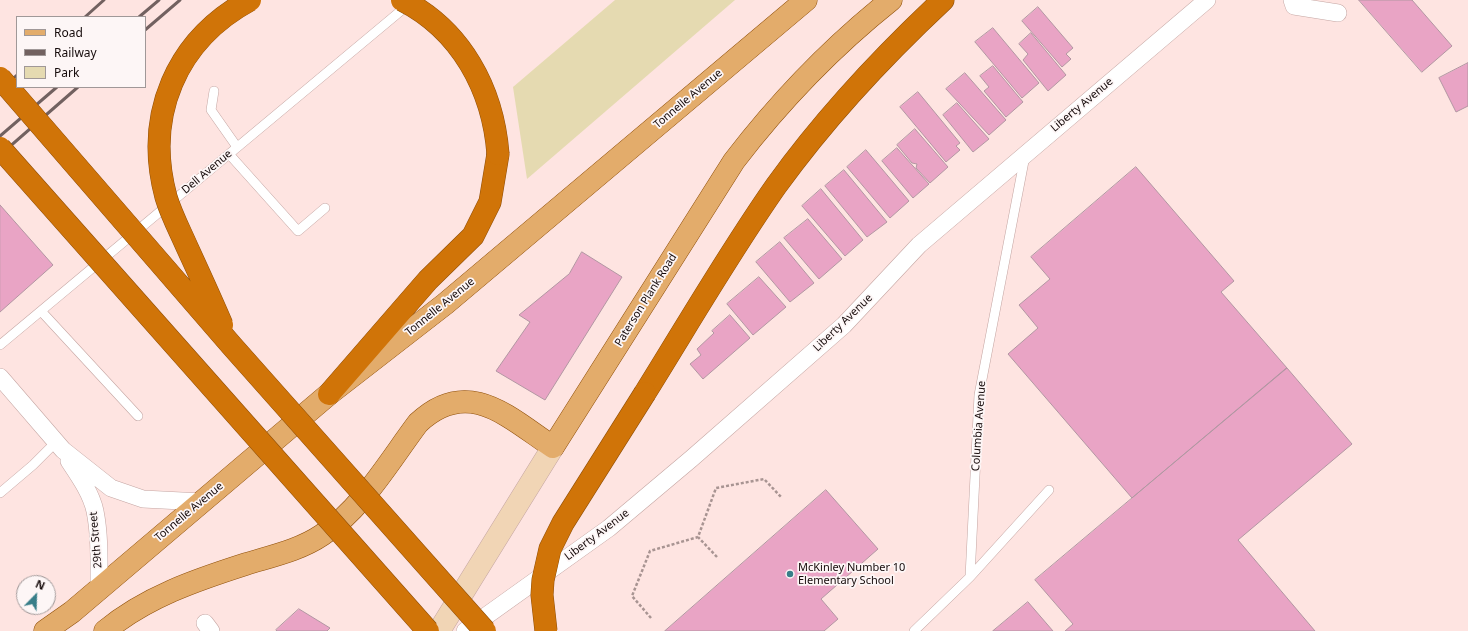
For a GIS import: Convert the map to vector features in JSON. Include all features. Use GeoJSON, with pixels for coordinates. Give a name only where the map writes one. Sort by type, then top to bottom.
{"type":"FeatureCollection","features":[{"type":"Feature","properties":{"kind":"highway"},"geometry":{"type":"LineString","coordinates":[[232,346],[167,198],[160,165],[159,144],[162,117],[168,90],[187,53],[217,22],[250,0]]}},
{"type":"Feature","properties":{"kind":"highway"},"geometry":{"type":"LineString","coordinates":[[329,394],[428,280],[462,249],[473,236],[490,202],[498,154],[495,127],[490,107],[472,65],[463,51],[442,27],[429,16],[402,0]]}},
{"type":"Feature","properties":{"kind":"highway"},"geometry":{"type":"LineString","coordinates":[[546,631],[542,595],[543,580],[550,549],[563,523],[644,393],[776,186],[816,135],[862,81],[943,0]]}},
{"type":"Feature","properties":{"kind":"highway"},"geometry":{"type":"LineString","coordinates":[[0,78],[232,346],[485,631]]}},
{"type":"Feature","properties":{"kind":"highway"},"geometry":{"type":"LineString","coordinates":[[0,148],[428,631]]}},
{"type":"Feature","properties":{"kind":"main road","name":"Tonnelle Avenue"},"geometry":{"type":"LineString","coordinates":[[45,631],[72,612],[329,394],[445,304],[792,8],[806,0]]}},
{"type":"Feature","properties":{"kind":"main road","name":"Paterson Plank Road"},"geometry":{"type":"LineString","coordinates":[[439,631],[553,447],[734,161],[768,118],[813,70],[842,42],[892,0]]}},
{"type":"Feature","properties":{"kind":"main road"},"geometry":{"type":"LineString","coordinates":[[105,631],[134,609],[183,586],[292,550],[322,536],[336,525],[360,501],[418,422],[429,412],[441,406],[466,400],[480,403],[496,410],[553,447]]}},
{"type":"Feature","properties":{"kind":"main road","name":"Tonnelle Avenue"},"geometry":{"type":"LineString","coordinates":[[58,631],[72,612]]}},
{"type":"Feature","properties":{"kind":"street","name":"Liberty Avenue"},"geometry":{"type":"LineString","coordinates":[[466,631],[609,528],[691,459],[844,325],[919,245],[1207,0]]}},
{"type":"Feature","properties":{"kind":"street"},"geometry":{"type":"LineString","coordinates":[[1292,0],[1294,6],[1338,14]]}},
{"type":"Feature","properties":{"kind":"street","name":"29th Street"},"geometry":{"type":"LineString","coordinates":[[0,377],[59,446],[85,487],[95,511],[99,553],[99,589]]}},
{"type":"Feature","properties":{"kind":"street","name":"29th Street"},"geometry":{"type":"LineString","coordinates":[[59,446],[111,488],[126,494],[143,499],[202,502]]}},
{"type":"Feature","properties":{"kind":"lane","name":"Dell Avenue"},"geometry":{"type":"LineString","coordinates":[[0,345],[413,0]]}},
{"type":"Feature","properties":{"kind":"lane"},"geometry":{"type":"LineString","coordinates":[[214,91],[211,110],[237,147]]}},
{"type":"Feature","properties":{"kind":"lane"},"geometry":{"type":"LineString","coordinates":[[229,154],[298,231],[325,208]]}},
{"type":"Feature","properties":{"kind":"lane","name":"Columbia Avenue"},"geometry":{"type":"LineString","coordinates":[[970,577],[979,395],[1025,154]]}},
{"type":"Feature","properties":{"kind":"lane"},"geometry":{"type":"LineString","coordinates":[[41,311],[138,416]]}},
{"type":"Feature","properties":{"kind":"lane"},"geometry":{"type":"LineString","coordinates":[[0,493],[59,446]]}},
{"type":"Feature","properties":{"kind":"lane"},"geometry":{"type":"LineString","coordinates":[[914,631],[970,577],[1050,490]]}},
{"type":"Feature","properties":{"kind":"path"},"geometry":{"type":"LineString","coordinates":[[698,537],[716,488],[764,479],[782,498]]}},
{"type":"Feature","properties":{"kind":"path"},"geometry":{"type":"LineString","coordinates":[[698,537],[717,557]]}},
{"type":"Feature","properties":{"kind":"path"},"geometry":{"type":"LineString","coordinates":[[651,618],[632,596],[650,551],[698,537]]}},
{"type":"Feature","properties":{"kind":"green space"},"geometry":{"type":"Polygon","coordinates":[[[615,0],[735,0],[527,179],[513,87],[615,0]]]}},
{"type":"Feature","properties":{"kind":"building"},"geometry":{"type":"Polygon","coordinates":[[[1359,0],[1412,0],[1452,46],[1422,72],[1359,0]]]}},
{"type":"Feature","properties":{"kind":"building"},"geometry":{"type":"Polygon","coordinates":[[[1038,7],[1073,48],[1066,54],[1071,59],[1062,67],[1022,21],[1038,7]]]}},
{"type":"Feature","properties":{"kind":"building"},"geometry":{"type":"Polygon","coordinates":[[[993,28],[1039,83],[1022,98],[975,42],[993,28]]]}},
{"type":"Feature","properties":{"kind":"building"},"geometry":{"type":"Polygon","coordinates":[[[1031,33],[1066,75],[1048,91],[1023,60],[1028,54],[1019,44],[1031,33]]]}},
{"type":"Feature","properties":{"kind":"building"},"geometry":{"type":"Polygon","coordinates":[[[1468,63],[1468,106],[1456,112],[1439,78],[1468,63]]]}},
{"type":"Feature","properties":{"kind":"building"},"geometry":{"type":"Polygon","coordinates":[[[993,66],[1023,102],[1006,117],[984,91],[989,87],[980,76],[993,66]]]}},
{"type":"Feature","properties":{"kind":"building"},"geometry":{"type":"Polygon","coordinates":[[[965,73],[1006,120],[989,135],[946,89],[965,73]]]}},
{"type":"Feature","properties":{"kind":"building"},"geometry":{"type":"Polygon","coordinates":[[[918,92],[960,143],[956,146],[960,150],[946,162],[900,107],[918,92]]]}},
{"type":"Feature","properties":{"kind":"building"},"geometry":{"type":"Polygon","coordinates":[[[957,103],[989,139],[973,152],[943,115],[957,103]]]}},
{"type":"Feature","properties":{"kind":"building"},"geometry":{"type":"Polygon","coordinates":[[[915,129],[948,167],[930,183],[916,168],[917,164],[912,163],[897,145],[915,129]]]}},
{"type":"Feature","properties":{"kind":"building"},"geometry":{"type":"Polygon","coordinates":[[[897,148],[929,184],[913,198],[882,161],[897,148]]]}},
{"type":"Feature","properties":{"kind":"building"},"geometry":{"type":"Polygon","coordinates":[[[866,150],[909,201],[890,218],[847,167],[866,150]]]}},
{"type":"Feature","properties":{"kind":"building"},"geometry":{"type":"Polygon","coordinates":[[[1136,167],[1234,281],[1221,292],[1287,368],[1132,498],[1008,354],[1038,328],[1019,305],[1050,279],[1031,257],[1136,167]]]}},
{"type":"Feature","properties":{"kind":"building"},"geometry":{"type":"Polygon","coordinates":[[[844,170],[887,222],[867,237],[825,186],[844,170]]]}},
{"type":"Feature","properties":{"kind":"building"},"geometry":{"type":"Polygon","coordinates":[[[821,189],[863,240],[845,256],[802,206],[821,189]]]}},
{"type":"Feature","properties":{"kind":"building"},"geometry":{"type":"Polygon","coordinates":[[[0,205],[53,265],[0,312],[0,205]]]}},
{"type":"Feature","properties":{"kind":"building"},"geometry":{"type":"Polygon","coordinates":[[[808,219],[842,259],[819,279],[784,238],[808,219]]]}},
{"type":"Feature","properties":{"kind":"building"},"geometry":{"type":"Polygon","coordinates":[[[780,242],[814,283],[790,302],[756,262],[780,242]]]}},
{"type":"Feature","properties":{"kind":"building"},"geometry":{"type":"Polygon","coordinates":[[[582,252],[622,277],[545,400],[496,371],[530,322],[519,315],[569,274],[582,252]]]}},
{"type":"Feature","properties":{"kind":"building"},"geometry":{"type":"Polygon","coordinates":[[[759,277],[786,307],[753,335],[727,304],[759,277]]]}},
{"type":"Feature","properties":{"kind":"building"},"geometry":{"type":"Polygon","coordinates":[[[730,315],[750,338],[703,379],[690,364],[701,355],[697,349],[714,333],[712,331],[730,315]]]}},
{"type":"Feature","properties":{"kind":"building"},"geometry":{"type":"Polygon","coordinates":[[[1287,368],[1352,444],[1238,540],[1315,631],[1065,631],[1073,624],[1035,580],[1287,368]]]}},
{"type":"Feature","properties":{"kind":"building","name":"McKinley Number 10 Elementary School"},"geometry":{"type":"Polygon","coordinates":[[[826,490],[878,549],[821,599],[838,619],[824,631],[665,631],[826,490]]]}},
{"type":"Feature","properties":{"kind":"building"},"geometry":{"type":"Polygon","coordinates":[[[1028,602],[1053,631],[993,631],[1028,602]]]}},
{"type":"Feature","properties":{"kind":"building"},"geometry":{"type":"Polygon","coordinates":[[[299,609],[330,628],[327,631],[276,630],[299,609]]]}},
{"type":"Feature","properties":{"kind":"railway"},"geometry":{"type":"LineString","coordinates":[[86,16],[104,0]]}},
{"type":"Feature","properties":{"kind":"railway"},"geometry":{"type":"LineString","coordinates":[[140,16],[159,0]]}},
{"type":"Feature","properties":{"kind":"railway"},"geometry":{"type":"LineString","coordinates":[[146,29],[180,0]]}},
{"type":"Feature","properties":{"kind":"railway"},"geometry":{"type":"LineString","coordinates":[[0,90],[16,76]]}},
{"type":"Feature","properties":{"kind":"railway"},"geometry":{"type":"LineString","coordinates":[[0,136],[56,88]]}},
{"type":"Feature","properties":{"kind":"railway"},"geometry":{"type":"LineString","coordinates":[[0,155],[77,88]]}},
{"type":"Feature","properties":{"kind":"place","name":"McKinley Number 10 Elementary School"},"geometry":{"type":"Point","coordinates":[790,574]}}]}
